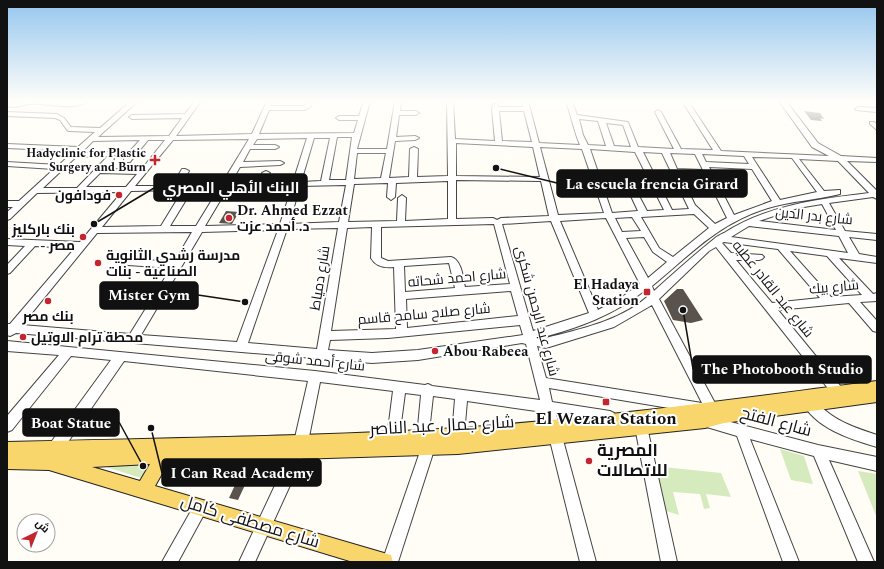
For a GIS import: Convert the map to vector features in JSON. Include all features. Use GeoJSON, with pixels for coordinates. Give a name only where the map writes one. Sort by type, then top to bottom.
{"type":"FeatureCollection","features":[{"type":"Feature","properties":{"kind":"main road","name":"شارع جمال عبد الناصر"},"geometry":{"type":"LineString","coordinates":[[808,401],[838,392],[877,387]]}},
{"type":"Feature","properties":{"kind":"main road","name":"شارع جمال عبد الناصر"},"geometry":{"type":"LineString","coordinates":[[299,447],[393,438],[425,442],[458,435],[553,432],[617,419],[709,413],[808,401],[877,396]]}},
{"type":"Feature","properties":{"kind":"main road","name":"شارع جمال عبد الناصر"},"geometry":{"type":"LineString","coordinates":[[9,461],[50,456],[166,450],[425,442],[641,427],[709,413]]}},
{"type":"Feature","properties":{"kind":"main road"},"geometry":{"type":"LineString","coordinates":[[144,490],[166,450]]}},
{"type":"Feature","properties":{"kind":"main road","name":"شارع مصطفى كامل"},"geometry":{"type":"LineString","coordinates":[[50,456],[144,490],[264,526],[348,557],[384,562]]}},
{"type":"Feature","properties":{"kind":"street"},"geometry":{"type":"LineString","coordinates":[[68,128],[69,129],[102,130]]}},
{"type":"Feature","properties":{"kind":"street"},"geometry":{"type":"LineString","coordinates":[[7,218],[105,128]]}},
{"type":"Feature","properties":{"kind":"street"},"geometry":{"type":"LineString","coordinates":[[9,330],[95,230],[179,128]]}},
{"type":"Feature","properties":{"kind":"street"},"geometry":{"type":"LineString","coordinates":[[133,339],[200,229],[258,128]]}},
{"type":"Feature","properties":{"kind":"street","name":"شارع دمياط"},"geometry":{"type":"LineString","coordinates":[[322,355],[350,182],[353,151],[358,128]]}},
{"type":"Feature","properties":{"kind":"street"},"geometry":{"type":"LineString","coordinates":[[391,197],[389,181],[390,151],[394,128]]}},
{"type":"Feature","properties":{"kind":"street"},"geometry":{"type":"LineString","coordinates":[[451,128],[452,222]]}},
{"type":"Feature","properties":{"kind":"street"},"geometry":{"type":"LineString","coordinates":[[497,128],[499,144]]}},
{"type":"Feature","properties":{"kind":"street"},"geometry":{"type":"LineString","coordinates":[[531,128],[554,218],[595,315]]}},
{"type":"Feature","properties":{"kind":"street"},"geometry":{"type":"LineString","coordinates":[[577,128],[609,215],[654,299],[709,413]]}},
{"type":"Feature","properties":{"kind":"street"},"geometry":{"type":"LineString","coordinates":[[605,128],[611,149]]}},
{"type":"Feature","properties":{"kind":"street"},"geometry":{"type":"LineString","coordinates":[[627,128],[630,138],[670,212]]}},
{"type":"Feature","properties":{"kind":"street"},"geometry":{"type":"LineString","coordinates":[[667,128],[680,152]]}},
{"type":"Feature","properties":{"kind":"street"},"geometry":{"type":"LineString","coordinates":[[702,128],[719,154]]}},
{"type":"Feature","properties":{"kind":"street"},"geometry":{"type":"LineString","coordinates":[[802,128],[815,145],[841,159],[875,192]]}},
{"type":"Feature","properties":{"kind":"street"},"geometry":{"type":"LineString","coordinates":[[241,348],[284,226],[311,135]]}},
{"type":"Feature","properties":{"kind":"street"},"geometry":{"type":"LineString","coordinates":[[325,182],[334,135]]}},
{"type":"Feature","properties":{"kind":"street"},"geometry":{"type":"LineString","coordinates":[[91,140],[356,135]]}},
{"type":"Feature","properties":{"kind":"street"},"geometry":{"type":"LineString","coordinates":[[127,160],[146,138]]}},
{"type":"Feature","properties":{"kind":"street"},"geometry":{"type":"LineString","coordinates":[[392,138],[415,138]]}},
{"type":"Feature","properties":{"kind":"street"},"geometry":{"type":"LineString","coordinates":[[452,141],[795,158],[877,160]]}},
{"type":"Feature","properties":{"kind":"street"},"geometry":{"type":"LineString","coordinates":[[7,146],[77,152],[111,157],[80,190]]}},
{"type":"Feature","properties":{"kind":"street"},"geometry":{"type":"LineString","coordinates":[[248,147],[275,147]]}},
{"type":"Feature","properties":{"kind":"street"},"geometry":{"type":"LineString","coordinates":[[413,180],[414,149]]}},
{"type":"Feature","properties":{"kind":"street"},"geometry":{"type":"LineString","coordinates":[[353,151],[390,151]]}},
{"type":"Feature","properties":{"kind":"street"},"geometry":{"type":"LineString","coordinates":[[665,151],[688,200],[696,211],[715,229]]}},
{"type":"Feature","properties":{"kind":"street"},"geometry":{"type":"LineString","coordinates":[[698,153],[732,219]]}},
{"type":"Feature","properties":{"kind":"street"},"geometry":{"type":"LineString","coordinates":[[747,155],[777,202]]}},
{"type":"Feature","properties":{"kind":"street"},"geometry":{"type":"LineString","coordinates":[[795,158],[823,198],[856,258]]}},
{"type":"Feature","properties":{"kind":"street"},"geometry":{"type":"LineString","coordinates":[[237,165],[280,163]]}},
{"type":"Feature","properties":{"kind":"street"},"geometry":{"type":"LineString","coordinates":[[7,164],[61,167]]}},
{"type":"Feature","properties":{"kind":"street"},"geometry":{"type":"LineString","coordinates":[[703,164],[755,167]]}},
{"type":"Feature","properties":{"kind":"street"},"geometry":{"type":"LineString","coordinates":[[175,187],[185,170]]}},
{"type":"Feature","properties":{"kind":"street"},"geometry":{"type":"LineString","coordinates":[[98,171],[143,172]]}},
{"type":"Feature","properties":{"kind":"street"},"geometry":{"type":"LineString","coordinates":[[674,171],[708,172]]}},
{"type":"Feature","properties":{"kind":"street"},"geometry":{"type":"LineString","coordinates":[[262,184],[266,173]]}},
{"type":"Feature","properties":{"kind":"street"},"geometry":{"type":"LineString","coordinates":[[36,191],[190,186],[224,187],[262,184],[452,178],[543,179]]}},
{"type":"Feature","properties":{"kind":"street"},"geometry":{"type":"LineString","coordinates":[[164,230],[190,186]]}},
{"type":"Feature","properties":{"kind":"street"},"geometry":{"type":"LineString","coordinates":[[530,337],[565,327],[612,307],[646,285],[715,229],[732,219],[777,202],[875,192]]}},
{"type":"Feature","properties":{"kind":"street"},"geometry":{"type":"LineString","coordinates":[[634,194],[647,234],[656,250],[674,262]]}},
{"type":"Feature","properties":{"kind":"street"},"geometry":{"type":"LineString","coordinates":[[401,223],[402,198]]}},
{"type":"Feature","properties":{"kind":"street"},"geometry":{"type":"LineString","coordinates":[[530,337],[546,342],[589,332],[629,315],[654,299],[718,240],[747,223],[823,198]]}},
{"type":"Feature","properties":{"kind":"street"},"geometry":{"type":"LineString","coordinates":[[7,204],[21,204]]}},
{"type":"Feature","properties":{"kind":"street"},"geometry":{"type":"LineString","coordinates":[[95,230],[164,230],[377,223],[497,222],[696,211]]}},
{"type":"Feature","properties":{"kind":"street","name":"شارع عبد الرحمن شكرى"},"geometry":{"type":"LineString","coordinates":[[497,222],[530,337],[553,432],[588,562]]}},
{"type":"Feature","properties":{"kind":"street"},"geometry":{"type":"LineString","coordinates":[[377,223],[377,260],[382,264],[447,259],[453,261],[461,292]]}},
{"type":"Feature","properties":{"kind":"street","name":"شارع بدر الدين"},"geometry":{"type":"LineString","coordinates":[[747,223],[877,237]]}},
{"type":"Feature","properties":{"kind":"street"},"geometry":{"type":"LineString","coordinates":[[620,235],[647,234]]}},
{"type":"Feature","properties":{"kind":"street"},"geometry":{"type":"LineString","coordinates":[[718,240],[872,260],[877,268]]}},
{"type":"Feature","properties":{"kind":"street","name":"شارع عبد القادر عطيه"},"geometry":{"type":"LineString","coordinates":[[718,240],[728,256],[838,392]]}},
{"type":"Feature","properties":{"kind":"street"},"geometry":{"type":"LineString","coordinates":[[7,242],[82,245]]}},
{"type":"Feature","properties":{"kind":"street"},"geometry":{"type":"LineString","coordinates":[[7,271],[33,243]]}},
{"type":"Feature","properties":{"kind":"street"},"geometry":{"type":"LineString","coordinates":[[781,247],[828,301]]}},
{"type":"Feature","properties":{"kind":"street"},"geometry":{"type":"LineString","coordinates":[[830,254],[874,297]]}},
{"type":"Feature","properties":{"kind":"street"},"geometry":{"type":"LineString","coordinates":[[728,256],[760,257]]}},
{"type":"Feature","properties":{"kind":"street"},"geometry":{"type":"LineString","coordinates":[[128,262],[178,265]]}},
{"type":"Feature","properties":{"kind":"street"},"geometry":{"type":"LineString","coordinates":[[399,263],[402,332]]}},
{"type":"Feature","properties":{"kind":"street","name":"شارع احمد شحاته"},"geometry":{"type":"LineString","coordinates":[[400,296],[516,287]]}},
{"type":"Feature","properties":{"kind":"street","name":"شارع بيك"},"geometry":{"type":"LineString","coordinates":[[769,307],[874,297]]}},
{"type":"Feature","properties":{"kind":"street"},"geometry":{"type":"LineString","coordinates":[[851,299],[877,328]]}},
{"type":"Feature","properties":{"kind":"street","name":"شارع صلاح سامح قاسم"},"geometry":{"type":"LineString","coordinates":[[325,336],[402,332],[525,320]]}},
{"type":"Feature","properties":{"kind":"street","name":"شارع أحمد شوقى"},"geometry":{"type":"LineString","coordinates":[[9,330],[372,358],[402,357],[530,337]]}},
{"type":"Feature","properties":{"kind":"street","name":"شارع أحمد شوقى"},"geometry":{"type":"LineString","coordinates":[[7,346],[121,356],[428,389],[617,419]]}},
{"type":"Feature","properties":{"kind":"street"},"geometry":{"type":"LineString","coordinates":[[7,426],[69,351]]}},
{"type":"Feature","properties":{"kind":"street"},"geometry":{"type":"LineString","coordinates":[[50,456],[121,356]]}},
{"type":"Feature","properties":{"kind":"street"},"geometry":{"type":"LineString","coordinates":[[247,562],[299,447],[315,376]]}},
{"type":"Feature","properties":{"kind":"street"},"geometry":{"type":"LineString","coordinates":[[541,382],[709,413]]}},
{"type":"Feature","properties":{"kind":"street"},"geometry":{"type":"LineString","coordinates":[[393,438],[400,386]]}},
{"type":"Feature","properties":{"kind":"street"},"geometry":{"type":"LineString","coordinates":[[390,562],[425,442],[428,389]]}},
{"type":"Feature","properties":{"kind":"street"},"geometry":{"type":"LineString","coordinates":[[458,435],[462,394]]}},
{"type":"Feature","properties":{"kind":"street","name":"شارع الفتح"},"geometry":{"type":"LineString","coordinates":[[808,401],[824,418],[838,427],[853,434],[877,441]]}},
{"type":"Feature","properties":{"kind":"street","name":"شارع الفتح"},"geometry":{"type":"LineString","coordinates":[[709,413],[743,432],[877,464]]}},
{"type":"Feature","properties":{"kind":"street"},"geometry":{"type":"LineString","coordinates":[[641,427],[669,562]]}},
{"type":"Feature","properties":{"kind":"street"},"geometry":{"type":"LineString","coordinates":[[743,432],[743,439],[791,562]]}},
{"type":"Feature","properties":{"kind":"street"},"geometry":{"type":"LineString","coordinates":[[818,451],[866,562]]}},
{"type":"Feature","properties":{"kind":"street"},"geometry":{"type":"LineString","coordinates":[[170,562],[201,507]]}},
{"type":"Feature","properties":{"kind":"green space"},"geometry":{"type":"Polygon","coordinates":[[[780,449],[804,456],[813,484],[791,480],[780,449]]]}},
{"type":"Feature","properties":{"kind":"green space"},"geometry":{"type":"Polygon","coordinates":[[[157,457],[147,480],[94,463],[157,457]]]}},
{"type":"Feature","properties":{"kind":"green space"},"geometry":{"type":"Polygon","coordinates":[[[654,466],[721,473],[731,497],[706,494],[710,508],[704,509],[700,494],[673,492],[679,515],[663,510],[654,466]]]}},
{"type":"Feature","properties":{"kind":"green space"},"geometry":{"type":"Polygon","coordinates":[[[858,471],[877,474],[877,518],[858,471]]]}},
{"type":"Feature","properties":{"kind":"building","name":"Dr. Ahmed Ezzat د. أحمد عزت"},"geometry":{"type":"Polygon","coordinates":[[[226,211],[239,212],[232,224],[219,223],[226,211]]]}},
{"type":"Feature","properties":{"kind":"building"},"geometry":{"type":"Polygon","coordinates":[[[677,289],[683,289],[703,320],[691,323],[673,320],[664,301],[677,289]]]}},
{"type":"Feature","properties":{"kind":"building"},"geometry":{"type":"Polygon","coordinates":[[[242,470],[251,472],[238,500],[229,498],[242,470]]]}},
{"type":"Feature","properties":{"kind":"place","name":"Hadyclinic for Plastic Surgery and Burn"},"geometry":{"type":"Point","coordinates":[155,160]}},
{"type":"Feature","properties":{"kind":"place","name":"La escuela frencia Girard"},"geometry":{"type":"Point","coordinates":[496,168]}},
{"type":"Feature","properties":{"kind":"place","name":"فودافون"},"geometry":{"type":"Point","coordinates":[119,195]}},
{"type":"Feature","properties":{"kind":"place","name":"Dr. Ahmed Ezzat د. أحمد عزت"},"geometry":{"type":"Point","coordinates":[229,218]}},
{"type":"Feature","properties":{"kind":"place","name":"البنك الأهلي المصري"},"geometry":{"type":"Point","coordinates":[94,224]}},
{"type":"Feature","properties":{"kind":"place","name":"بنك باركليز - مصر"},"geometry":{"type":"Point","coordinates":[83,237]}},
{"type":"Feature","properties":{"kind":"place","name":"مدرسة رشدي الثانوية الصناعية - بنات"},"geometry":{"type":"Point","coordinates":[98,263]}},
{"type":"Feature","properties":{"kind":"place","name":"El Hadaya Station"},"geometry":{"type":"Point","coordinates":[647,292]}},
{"type":"Feature","properties":{"kind":"place","name":"بنك مصر"},"geometry":{"type":"Point","coordinates":[48,301]}},
{"type":"Feature","properties":{"kind":"place","name":"Mister Gym"},"geometry":{"type":"Point","coordinates":[245,302]}},
{"type":"Feature","properties":{"kind":"place","name":"The Photobooth Studio"},"geometry":{"type":"Point","coordinates":[683,310]}},
{"type":"Feature","properties":{"kind":"place","name":"محطة ترام الاوتيل"},"geometry":{"type":"Point","coordinates":[23,337]}},
{"type":"Feature","properties":{"kind":"place","name":"Abou Rabeea"},"geometry":{"type":"Point","coordinates":[435,351]}},
{"type":"Feature","properties":{"kind":"place","name":"El Wezara Station"},"geometry":{"type":"Point","coordinates":[606,402]}},
{"type":"Feature","properties":{"kind":"place","name":"I Can Read Academy"},"geometry":{"type":"Point","coordinates":[151,428]}},
{"type":"Feature","properties":{"kind":"place","name":"المصرية للاتصالات"},"geometry":{"type":"Point","coordinates":[589,461]}},
{"type":"Feature","properties":{"kind":"place","name":"Boat Statue"},"geometry":{"type":"Point","coordinates":[143,466]}}]}
